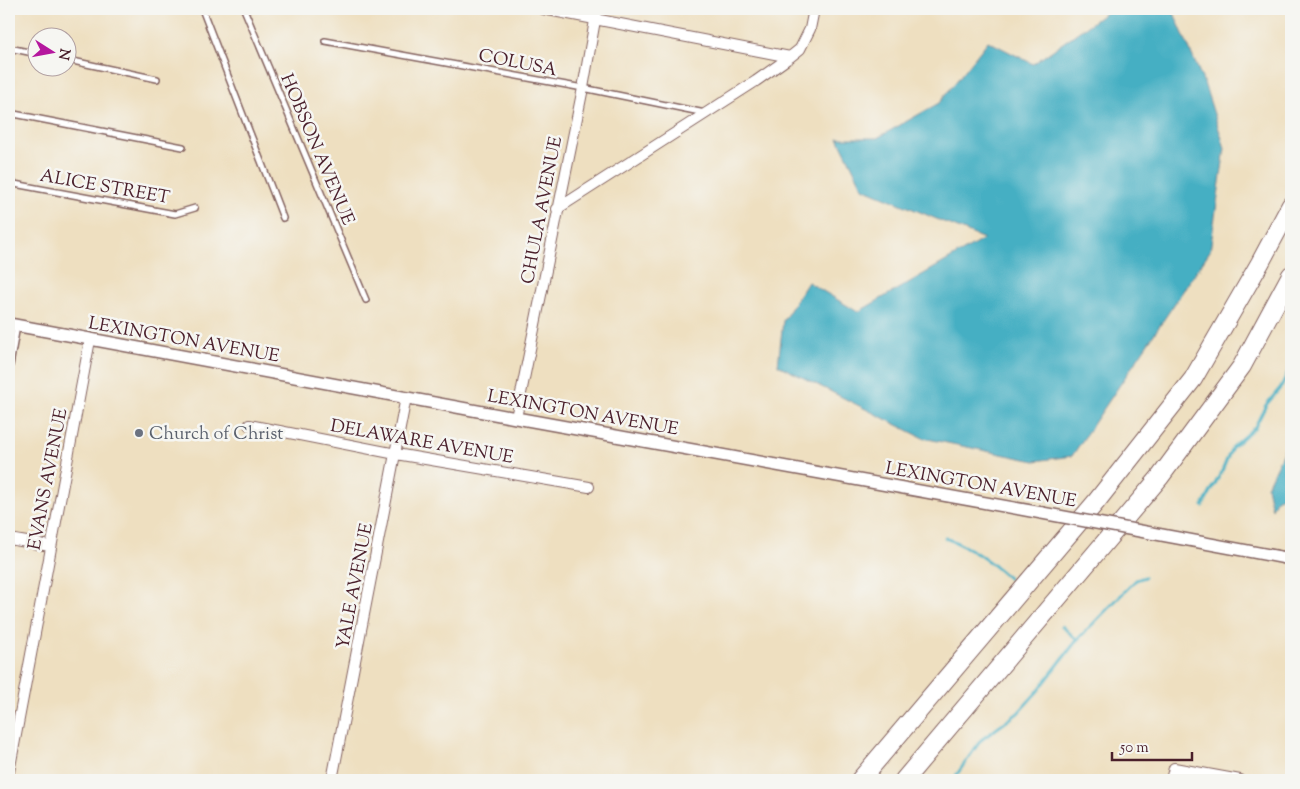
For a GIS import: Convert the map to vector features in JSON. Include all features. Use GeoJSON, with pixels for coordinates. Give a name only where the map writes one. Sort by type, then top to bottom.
{"type":"FeatureCollection","features":[{"type":"Feature","properties":{"kind":"highway"},"geometry":{"type":"LineString","coordinates":[[860,780],[1096,502],[1193,379],[1291,205]]}},
{"type":"Feature","properties":{"kind":"highway"},"geometry":{"type":"LineString","coordinates":[[904,780],[1160,477],[1242,366],[1291,276]]}},
{"type":"Feature","properties":{"kind":"street"},"geometry":{"type":"LineString","coordinates":[[543,9],[596,13],[790,57]]}},
{"type":"Feature","properties":{"kind":"street"},"geometry":{"type":"LineString","coordinates":[[557,209],[706,114],[790,57],[800,49],[810,28],[814,9]]}},
{"type":"Feature","properties":{"kind":"street","name":"CHULA AVENUE"},"geometry":{"type":"LineString","coordinates":[[516,418],[583,88],[596,13]]}},
{"type":"Feature","properties":{"kind":"street","name":"LEXINGTON AVENUE"},"geometry":{"type":"LineString","coordinates":[[13,325],[1291,559]]}},
{"type":"Feature","properties":{"kind":"street","name":"EVANS AVENUE"},"geometry":{"type":"LineString","coordinates":[[9,772],[90,340]]}},
{"type":"Feature","properties":{"kind":"street","name":"YALE AVENUE"},"geometry":{"type":"LineString","coordinates":[[332,780],[406,397]]}},
{"type":"Feature","properties":{"kind":"street","name":"DELAWARE AVENUE"},"geometry":{"type":"LineString","coordinates":[[249,425],[396,454],[589,487]]}},
{"type":"Feature","properties":{"kind":"street"},"geometry":{"type":"LineString","coordinates":[[9,539],[50,546]]}},
{"type":"Feature","properties":{"kind":"street"},"geometry":{"type":"LineString","coordinates":[[1171,780],[1174,768],[1240,780]]}},
{"type":"Feature","properties":{"kind":"lane"},"geometry":{"type":"LineString","coordinates":[[202,9],[283,218]]}},
{"type":"Feature","properties":{"kind":"lane","name":"HOBSON AVENUE"},"geometry":{"type":"LineString","coordinates":[[244,9],[366,300]]}},
{"type":"Feature","properties":{"kind":"lane","name":"COLUSA"},"geometry":{"type":"LineString","coordinates":[[325,40],[583,88],[706,114]]}},
{"type":"Feature","properties":{"kind":"lane"},"geometry":{"type":"LineString","coordinates":[[9,48],[28,52]]}},
{"type":"Feature","properties":{"kind":"lane"},"geometry":{"type":"LineString","coordinates":[[78,62],[157,80]]}},
{"type":"Feature","properties":{"kind":"lane"},"geometry":{"type":"LineString","coordinates":[[9,114],[183,147]]}},
{"type":"Feature","properties":{"kind":"lane","name":"ALICE STREET"},"geometry":{"type":"LineString","coordinates":[[9,182],[175,214],[195,208]]}},
{"type":"Feature","properties":{"kind":"lane"},"geometry":{"type":"LineString","coordinates":[[9,371],[13,325]]}},
{"type":"Feature","properties":{"kind":"water"},"geometry":{"type":"Polygon","coordinates":[[[1111,9],[1160,9],[1174,13],[1204,83],[1225,148],[1210,251],[1072,456],[1035,461],[923,438],[778,365],[783,321],[808,282],[858,312],[984,239],[863,188],[838,138],[877,138],[939,103],[988,41],[1033,64],[1111,9]]]}},
{"type":"Feature","properties":{"kind":"water"},"geometry":{"type":"Polygon","coordinates":[[[1291,435],[1291,490],[1276,500],[1272,509],[1267,486],[1291,435]]]}},
{"type":"Feature","properties":{"kind":"waterway"},"geometry":{"type":"LineString","coordinates":[[1203,506],[1222,471],[1232,447],[1255,427],[1266,405],[1281,387],[1291,366]]}},
{"type":"Feature","properties":{"kind":"waterway"},"geometry":{"type":"LineString","coordinates":[[945,538],[980,555],[1009,579]]}},
{"type":"Feature","properties":{"kind":"waterway"},"geometry":{"type":"LineString","coordinates":[[953,780],[981,740],[1018,713],[1037,692],[1077,640],[1136,580],[1145,577]]}},
{"type":"Feature","properties":{"kind":"waterway"},"geometry":{"type":"LineString","coordinates":[[1062,626],[1077,640]]}},
{"type":"Feature","properties":{"kind":"place","name":"Church of Christ"},"geometry":{"type":"Point","coordinates":[139,433]}}]}
